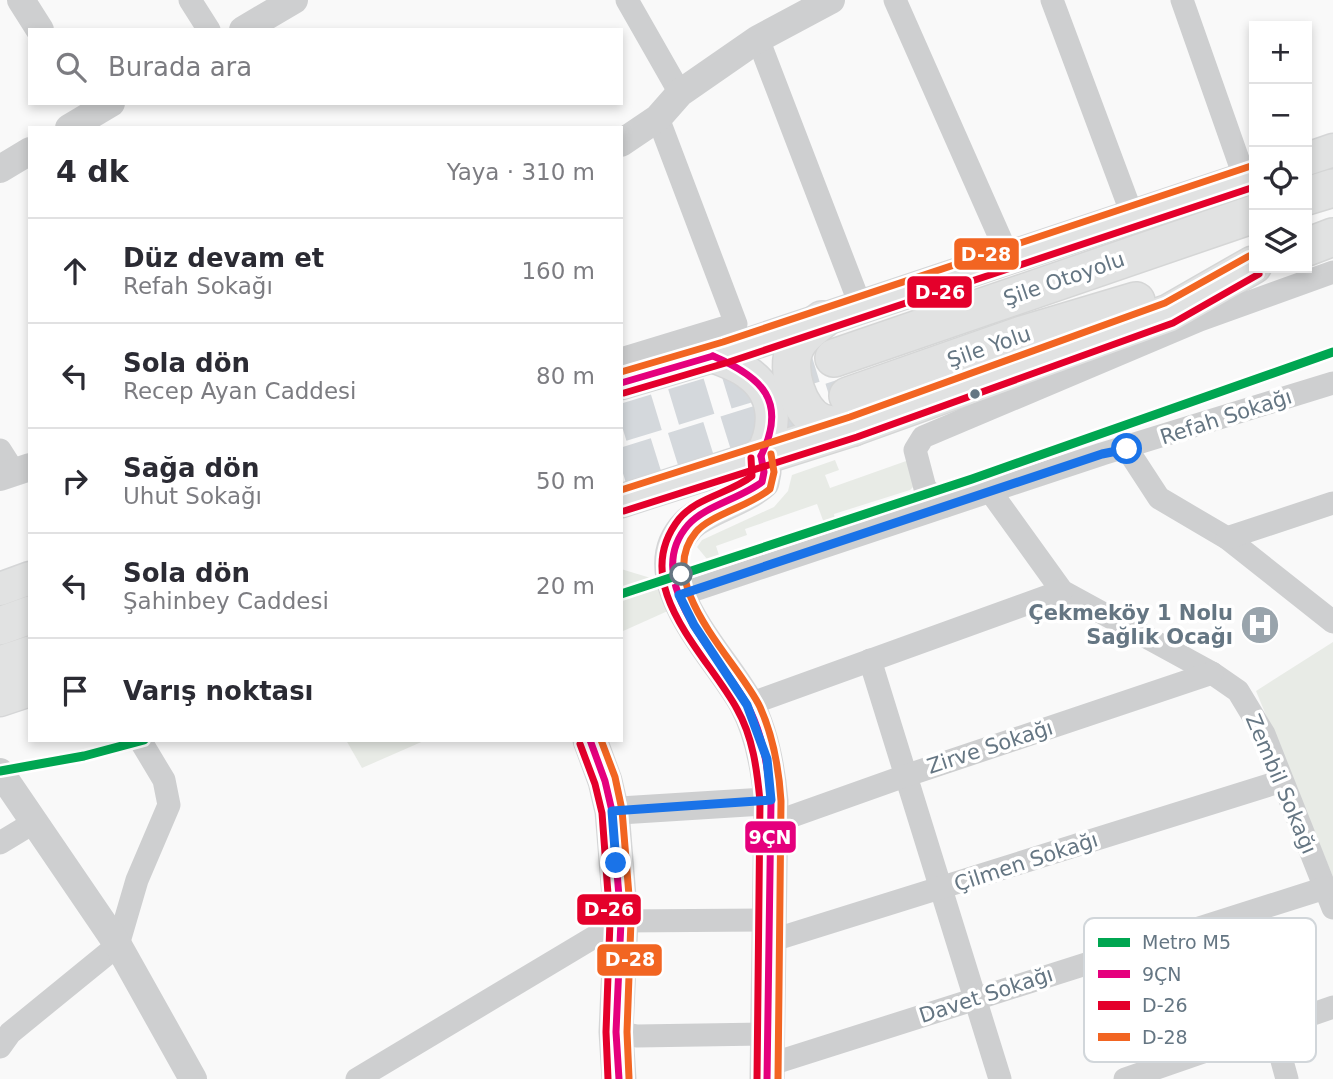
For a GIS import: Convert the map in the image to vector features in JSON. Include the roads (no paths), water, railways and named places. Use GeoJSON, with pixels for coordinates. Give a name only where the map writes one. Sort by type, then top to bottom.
{"type":"FeatureCollection","features":[{"type":"Feature","properties":{"kind":"highway"},"geometry":{"type":"LineString","coordinates":[[1312,194],[1333,188]]}},
{"type":"Feature","properties":{"kind":"highway","name":"Şile Otoyolu"},"geometry":{"type":"LineString","coordinates":[[834,358],[1249,216]]}},
{"type":"Feature","properties":{"kind":"highway"},"geometry":{"type":"LineString","coordinates":[[1312,245],[1333,237]]}},
{"type":"Feature","properties":{"kind":"highway","name":"Şile Yolu"},"geometry":{"type":"LineString","coordinates":[[761,456],[850,411],[1022,335],[1249,266]]}},
{"type":"Feature","properties":{"kind":"highway"},"geometry":{"type":"LineString","coordinates":[[822,320],[804,335],[794,349],[792,372],[797,392],[806,411],[819,422],[850,411]]}},
{"type":"Feature","properties":{"kind":"highway"},"geometry":{"type":"LineString","coordinates":[[0,626],[28,616]]}},
{"type":"Feature","properties":{"kind":"highway"},"geometry":{"type":"LineString","coordinates":[[0,665],[28,656]]}},
{"type":"Feature","properties":{"kind":"main road"},"geometry":{"type":"LineString","coordinates":[[1312,157],[1333,150]]}},
{"type":"Feature","properties":{"kind":"main road"},"geometry":{"type":"LineString","coordinates":[[623,382],[713,356],[1249,178]]}},
{"type":"Feature","properties":{"kind":"main road"},"geometry":{"type":"LineString","coordinates":[[713,356],[748,373],[765,391],[773,417],[771,439],[761,456],[764,472],[762,482],[753,491],[689,523],[672,549],[674,582],[694,625],[747,705],[767,759],[771,812],[768,1059]]}},
{"type":"Feature","properties":{"kind":"main road"},"geometry":{"type":"LineString","coordinates":[[623,499],[761,456]]}},
{"type":"Feature","properties":{"kind":"main road"},"geometry":{"type":"LineString","coordinates":[[0,589],[28,579]]}},
{"type":"Feature","properties":{"kind":"main road"},"geometry":{"type":"LineString","coordinates":[[0,700],[28,691]]}},
{"type":"Feature","properties":{"kind":"main road"},"geometry":{"type":"LineString","coordinates":[[591,742],[606,781],[612,811],[621,922],[617,1032],[619,1079]]}},
{"type":"Feature","properties":{"kind":"street"},"geometry":{"type":"LineString","coordinates":[[21,0],[39,28]]}},
{"type":"Feature","properties":{"kind":"street"},"geometry":{"type":"LineString","coordinates":[[190,0],[208,28]]}},
{"type":"Feature","properties":{"kind":"street"},"geometry":{"type":"LineString","coordinates":[[246,28],[294,0]]}},
{"type":"Feature","properties":{"kind":"street"},"geometry":{"type":"LineString","coordinates":[[627,0],[680,93]]}},
{"type":"Feature","properties":{"kind":"street"},"geometry":{"type":"LineString","coordinates":[[623,142],[658,118],[680,93],[758,39],[831,0]]}},
{"type":"Feature","properties":{"kind":"street"},"geometry":{"type":"LineString","coordinates":[[895,0],[1009,258]]}},
{"type":"Feature","properties":{"kind":"street"},"geometry":{"type":"LineString","coordinates":[[1052,0],[1133,216]]}},
{"type":"Feature","properties":{"kind":"street"},"geometry":{"type":"LineString","coordinates":[[1182,0],[1249,175]]}},
{"type":"Feature","properties":{"kind":"street"},"geometry":{"type":"LineString","coordinates":[[758,39],[861,307]]}},
{"type":"Feature","properties":{"kind":"street"},"geometry":{"type":"LineString","coordinates":[[623,358],[736,324],[658,118]]}},
{"type":"Feature","properties":{"kind":"street"},"geometry":{"type":"LineString","coordinates":[[0,169],[28,152]]}},
{"type":"Feature","properties":{"kind":"street"},"geometry":{"type":"LineString","coordinates":[[945,506],[925,488],[915,450],[923,437],[1200,320],[1333,272]]}},
{"type":"Feature","properties":{"kind":"street","name":"Refah Sokağı"},"geometry":{"type":"LineString","coordinates":[[679,595],[990,491],[1333,383]]}},
{"type":"Feature","properties":{"kind":"street"},"geometry":{"type":"LineString","coordinates":[[1127,449],[1159,498],[1227,538],[1333,622]]}},
{"type":"Feature","properties":{"kind":"street","name":"Zembil Sokağı"},"geometry":{"type":"LineString","coordinates":[[990,491],[1062,591],[1212,673],[1238,691],[1264,734],[1329,898]]}},
{"type":"Feature","properties":{"kind":"street"},"geometry":{"type":"LineString","coordinates":[[1227,538],[1333,503]]}},
{"type":"Feature","properties":{"kind":"street"},"geometry":{"type":"LineString","coordinates":[[747,705],[1062,591]]}},
{"type":"Feature","properties":{"kind":"street"},"geometry":{"type":"LineString","coordinates":[[870,660],[1000,1079]]}},
{"type":"Feature","properties":{"kind":"street","name":"Zirve Sokağı"},"geometry":{"type":"LineString","coordinates":[[771,812],[905,776],[1212,673]]}},
{"type":"Feature","properties":{"kind":"street"},"geometry":{"type":"LineString","coordinates":[[141,742],[164,780],[169,805],[137,880],[118,944],[119,969],[175,1079]]}},
{"type":"Feature","properties":{"kind":"street"},"geometry":{"type":"LineString","coordinates":[[0,772],[118,944],[193,1079]]}},
{"type":"Feature","properties":{"kind":"street","name":"Çilmen Sokağı"},"geometry":{"type":"LineString","coordinates":[[621,922],[769,931],[941,889],[1282,781]]}},
{"type":"Feature","properties":{"kind":"street"},"geometry":{"type":"LineString","coordinates":[[612,811],[771,812]]}},
{"type":"Feature","properties":{"kind":"street"},"geometry":{"type":"LineString","coordinates":[[0,843],[33,823]]}},
{"type":"Feature","properties":{"kind":"street","name":"Davet Sokağı"},"geometry":{"type":"LineString","coordinates":[[1259,918],[1329,898]]}},
{"type":"Feature","properties":{"kind":"street"},"geometry":{"type":"LineString","coordinates":[[357,1079],[621,922]]}},
{"type":"Feature","properties":{"kind":"street"},"geometry":{"type":"LineString","coordinates":[[3,1033],[118,944]]}},
{"type":"Feature","properties":{"kind":"street","name":"Davet Sokağı"},"geometry":{"type":"LineString","coordinates":[[617,1032],[768,1059],[1084,968]]}},
{"type":"Feature","properties":{"kind":"street"},"geometry":{"type":"LineString","coordinates":[[1316,1013],[1333,1007]]}},
{"type":"Feature","properties":{"kind":"street"},"geometry":{"type":"LineString","coordinates":[[1125,1079],[1174,1062]]}},
{"type":"Feature","properties":{"kind":"street"},"geometry":{"type":"LineString","coordinates":[[1282,1062],[1287,1079]]}},
{"type":"Feature","properties":{"kind":"tunnel"},"geometry":{"type":"LineString","coordinates":[[623,422],[834,358]]}},
{"type":"Feature","properties":{"kind":"tunnel"},"geometry":{"type":"LineString","coordinates":[[623,466],[848,396]]}},
{"type":"Feature","properties":{"kind":"metro line","name":"M5"},"geometry":{"type":"LineString","coordinates":[[623,593],[972,479],[1333,352]]}},
{"type":"Feature","properties":{"kind":"metro line","name":"M5"},"geometry":{"type":"LineString","coordinates":[[0,771],[84,756],[136,742]]}},
{"type":"Feature","properties":{"kind":"place","name":"Çekmeköy 1 Nolu Sağlık Ocağı"},"geometry":{"type":"Point","coordinates":[1260,625]}}]}
